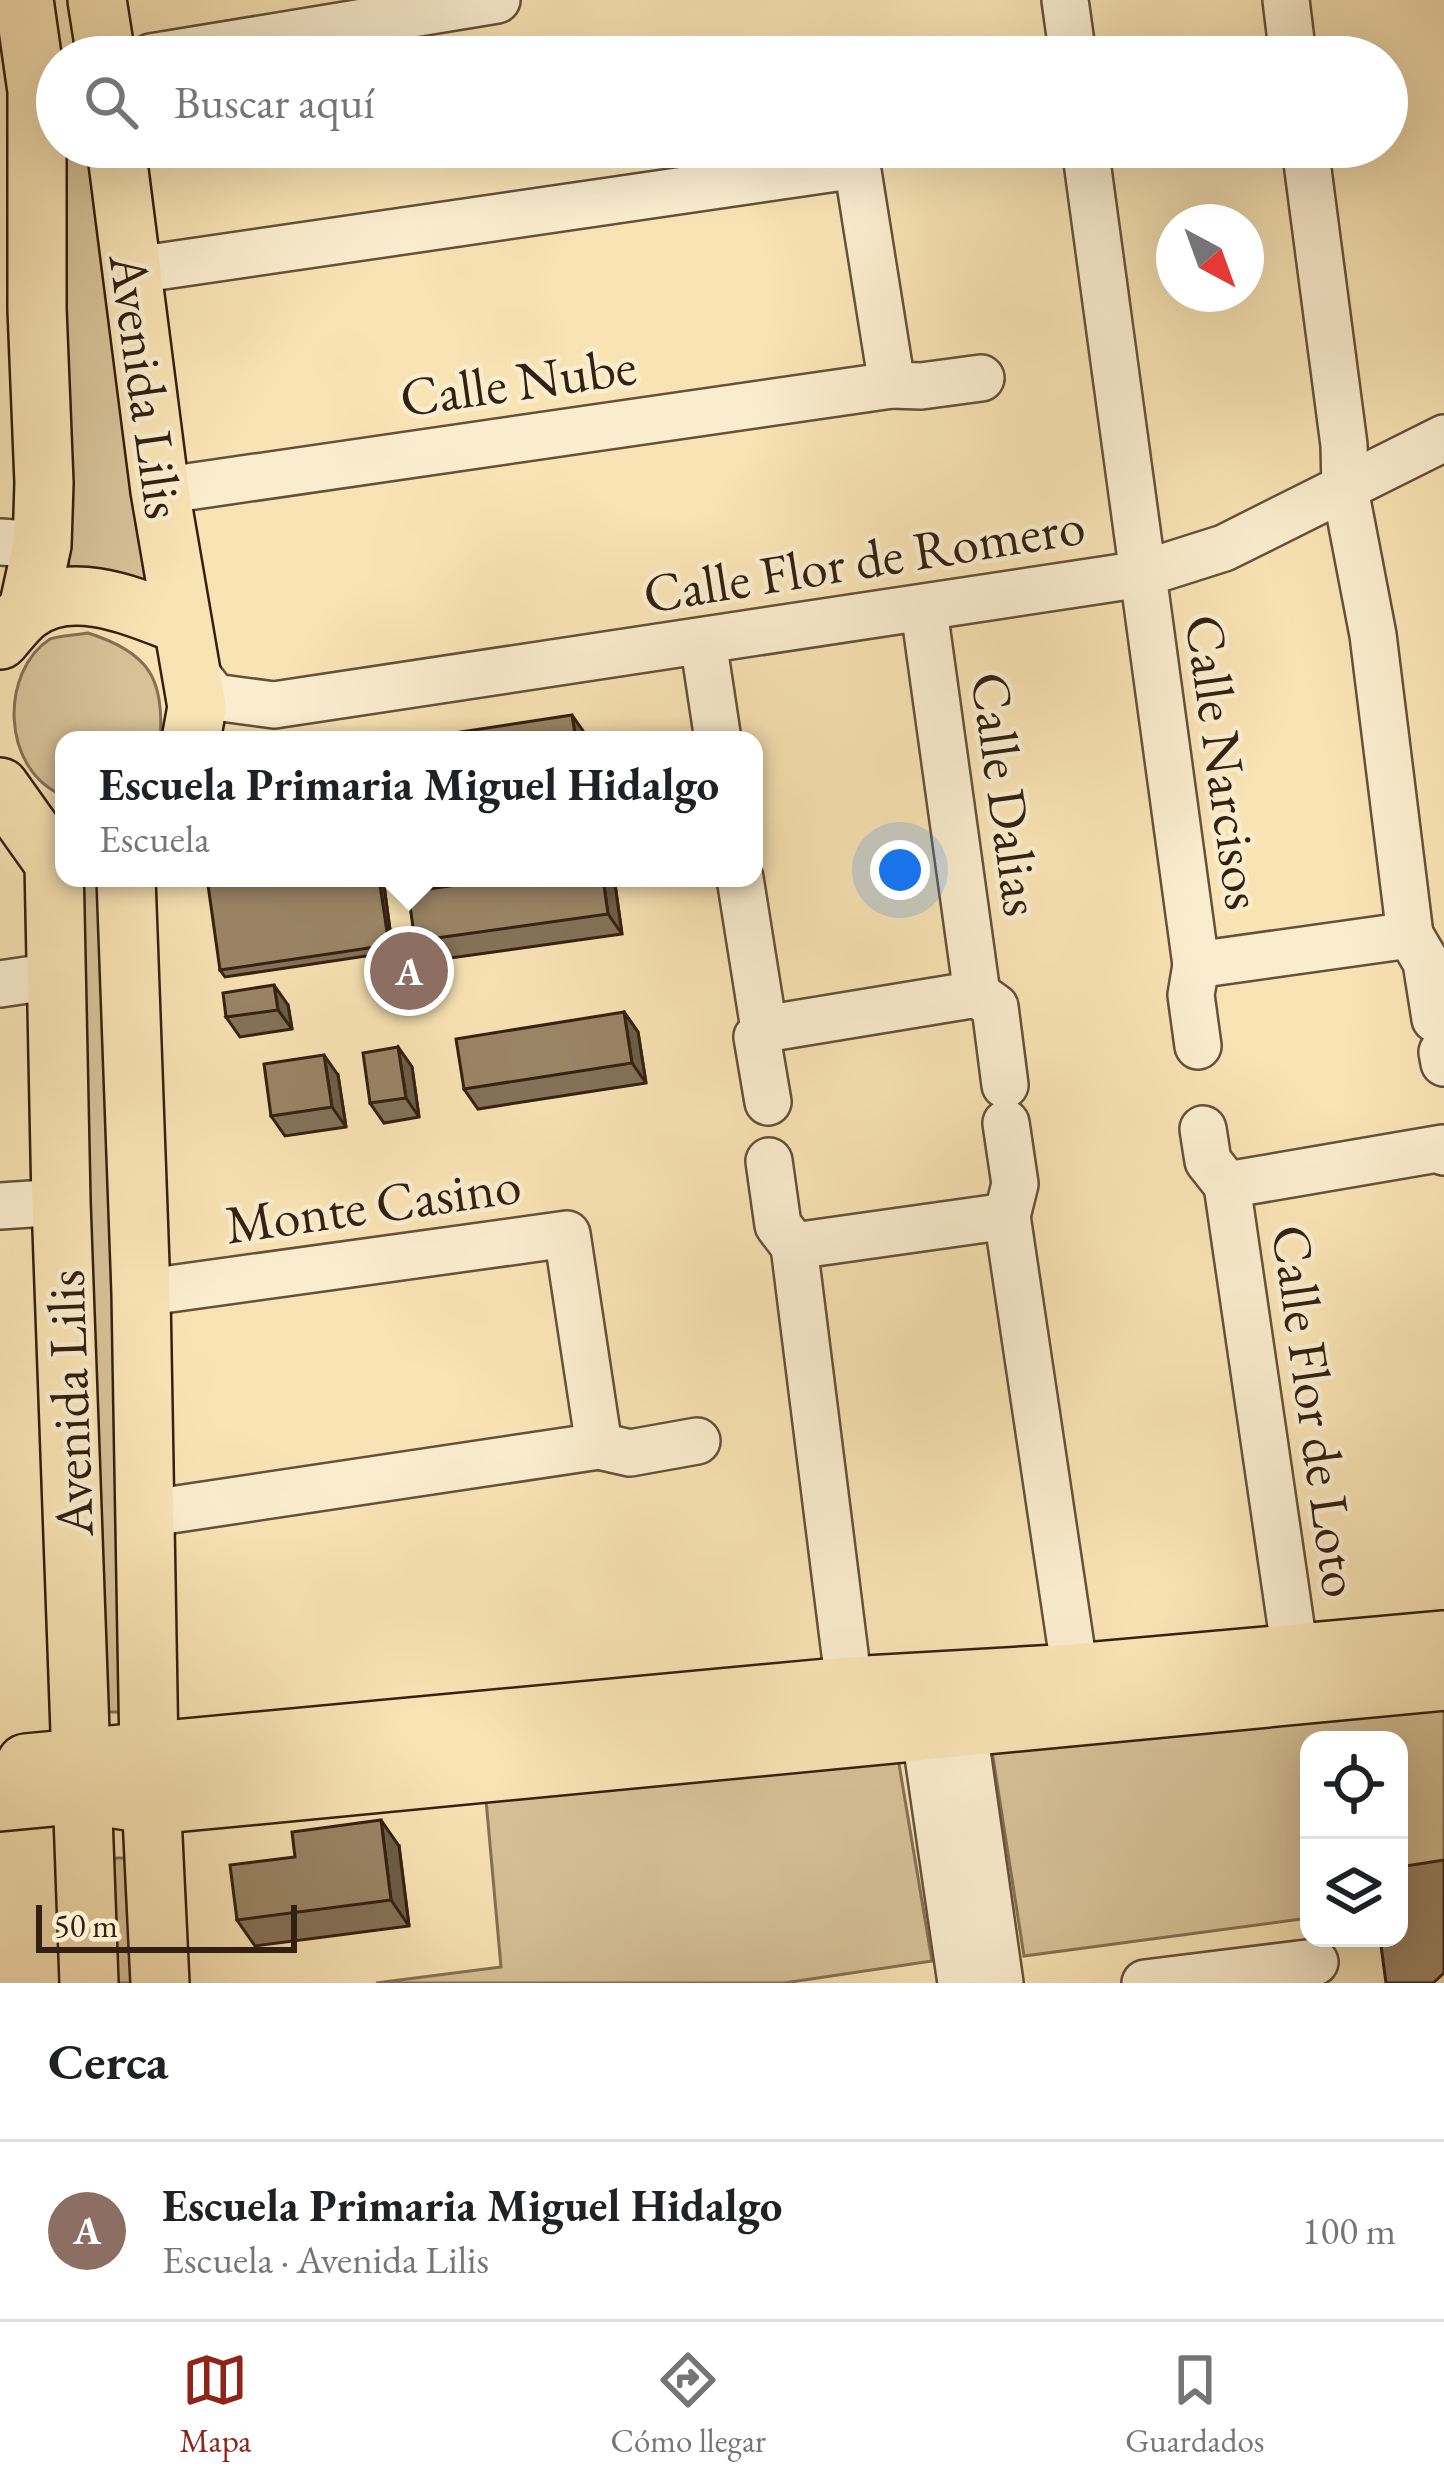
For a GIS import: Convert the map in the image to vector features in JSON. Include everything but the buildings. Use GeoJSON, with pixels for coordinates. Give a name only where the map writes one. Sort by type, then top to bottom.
{"type":"FeatureCollection","features":[{"type":"Feature","properties":{"kind":"main road","name":"Avenida Lilis"},"geometry":{"type":"LineString","coordinates":[[14,625],[21,544],[44,483],[19,313],[31,89],[24,0]]}},
{"type":"Feature","properties":{"kind":"main road"},"geometry":{"type":"LineString","coordinates":[[98,0],[103,36]]}},
{"type":"Feature","properties":{"kind":"main road","name":"Avenida Lilis"},"geometry":{"type":"LineString","coordinates":[[118,168],[160,490],[196,707],[192,731]]}},
{"type":"Feature","properties":{"kind":"main road"},"geometry":{"type":"LineString","coordinates":[[14,625],[66,597],[113,600],[187,646]]}},
{"type":"Feature","properties":{"kind":"main road","name":"Avenida Lilis"},"geometry":{"type":"LineString","coordinates":[[32,817],[54,863],[27,980],[24,1204],[83,1776],[89,1983]]}},
{"type":"Feature","properties":{"kind":"main road","name":"Avenida Lilis"},"geometry":{"type":"LineString","coordinates":[[127,887],[169,1290],[144,1514],[160,1983]]}},
{"type":"Feature","properties":{"kind":"main road"},"geometry":{"type":"LineString","coordinates":[[0,1766],[151,1779],[1297,1674],[1444,1640]]}},
{"type":"Feature","properties":{"kind":"main road"},"geometry":{"type":"LineString","coordinates":[[1297,1674],[1444,1681]]}},
{"type":"Feature","properties":{"kind":"main road"},"geometry":{"type":"LineString","coordinates":[[151,1779],[849,1687],[941,1704]]}},
{"type":"Feature","properties":{"kind":"main road"},"geometry":{"type":"LineString","coordinates":[[0,1802],[83,1776]]}},
{"type":"Feature","properties":{"kind":"street"},"geometry":{"type":"LineString","coordinates":[[278,36],[497,0]]}},
{"type":"Feature","properties":{"kind":"street"},"geometry":{"type":"LineString","coordinates":[[1065,0],[1070,36]]}},
{"type":"Feature","properties":{"kind":"street"},"geometry":{"type":"LineString","coordinates":[[1286,0],[1290,36]]}},
{"type":"Feature","properties":{"kind":"street"},"geometry":{"type":"LineString","coordinates":[[129,271],[794,168]]}},
{"type":"Feature","properties":{"kind":"street"},"geometry":{"type":"LineString","coordinates":[[872,168],[892,385]]}},
{"type":"Feature","properties":{"kind":"street","name":"Calle Narcisos"},"geometry":{"type":"LineString","coordinates":[[1088,168],[1196,965],[1191,995],[1198,1046]]}},
{"type":"Feature","properties":{"kind":"street"},"geometry":{"type":"LineString","coordinates":[[1308,168],[1346,488],[1372,635],[1410,935],[1426,962],[1440,1045]]}},
{"type":"Feature","properties":{"kind":"street","name":"Calle Nube"},"geometry":{"type":"LineString","coordinates":[[160,490],[892,385],[981,378]]}},
{"type":"Feature","properties":{"kind":"street","name":"Calle Flor de Romero"},"geometry":{"type":"LineString","coordinates":[[187,646],[214,698],[274,705],[1142,574],[1224,548],[1444,438]]}},
{"type":"Feature","properties":{"kind":"street","name":"Calle Dalias"},"geometry":{"type":"LineString","coordinates":[[923,610],[976,994]]}},
{"type":"Feature","properties":{"kind":"street"},"geometry":{"type":"LineString","coordinates":[[703,640],[717,731]]}},
{"type":"Feature","properties":{"kind":"street","name":"Calle Flor de Romero"},"geometry":{"type":"LineString","coordinates":[[219,731],[274,705]]}},
{"type":"Feature","properties":{"kind":"street"},"geometry":{"type":"LineString","coordinates":[[741,887],[764,1029],[757,1037],[768,1102]]}},
{"type":"Feature","properties":{"kind":"street","name":"Calle Narcisos"},"geometry":{"type":"LineString","coordinates":[[1196,965],[1410,935]]}},
{"type":"Feature","properties":{"kind":"street","name":"Calle Dalias"},"geometry":{"type":"LineString","coordinates":[[764,1029],[976,994],[995,1007],[1016,1184],[1006,1216],[1076,1695]]}},
{"type":"Feature","properties":{"kind":"street","name":"Calle Flor de Loto"},"geometry":{"type":"LineString","coordinates":[[1203,1129],[1208,1161],[1227,1185],[1297,1674]]}},
{"type":"Feature","properties":{"kind":"street","name":"Calle Flor de Loto"},"geometry":{"type":"LineString","coordinates":[[1227,1185],[1444,1148]]}},
{"type":"Feature","properties":{"kind":"street"},"geometry":{"type":"LineString","coordinates":[[769,1161],[778,1225],[794,1246],[849,1687]]}},
{"type":"Feature","properties":{"kind":"street"},"geometry":{"type":"LineString","coordinates":[[794,1246],[1006,1216]]}},
{"type":"Feature","properties":{"kind":"street","name":"Monte Casino"},"geometry":{"type":"LineString","coordinates":[[169,1290],[567,1234],[599,1446]]}},
{"type":"Feature","properties":{"kind":"street"},"geometry":{"type":"LineString","coordinates":[[144,1514],[599,1446],[630,1453],[697,1441]]}},
{"type":"Feature","properties":{"kind":"street"},"geometry":{"type":"LineString","coordinates":[[941,1704],[962,1983]]}},
{"type":"Feature","properties":{"kind":"street"},"geometry":{"type":"LineString","coordinates":[[941,1704],[1000,1983]]}},
{"type":"Feature","properties":{"kind":"street"},"geometry":{"type":"LineString","coordinates":[[1145,1983],[1315,1962]]}},
{"type":"Feature","properties":{"kind":"shaded area"},"geometry":{"type":"Polygon","coordinates":[[[57,168],[92,168],[148,572],[146,592],[69,574],[57,168]]]}},
{"type":"Feature","properties":{"kind":"shaded area"},"geometry":{"type":"Polygon","coordinates":[[[88,633],[138,659],[155,684],[160,731],[55,731],[55,790],[28,765],[14,720],[22,673],[50,639],[88,633]]]}},
{"type":"Feature","properties":{"kind":"shaded area"},"geometry":{"type":"Polygon","coordinates":[[[79,887],[106,887],[120,1712],[108,1712],[102,1696],[79,887]]]}},
{"type":"Feature","properties":{"kind":"shaded area"},"geometry":{"type":"Polygon","coordinates":[[[1444,1708],[1444,1899],[1408,1905],[1408,1731],[1300,1731],[1300,1919],[1024,1956],[992,1751],[1444,1708]]]}},
{"type":"Feature","properties":{"kind":"shaded area"},"geometry":{"type":"Polygon","coordinates":[[[898,1758],[932,1961],[784,1983],[376,1983],[501,1967],[486,1800],[898,1758]]]}},
{"type":"Feature","properties":{"kind":"shaded area"},"geometry":{"type":"Polygon","coordinates":[[[115,1858],[128,1858],[138,1983],[112,1983],[109,1868],[115,1858]]]}},
{"type":"Feature","properties":{"kind":"place","name":"Escuela Primaria Miguel Hidalgo"},"geometry":{"type":"Point","coordinates":[409,971]}}]}
